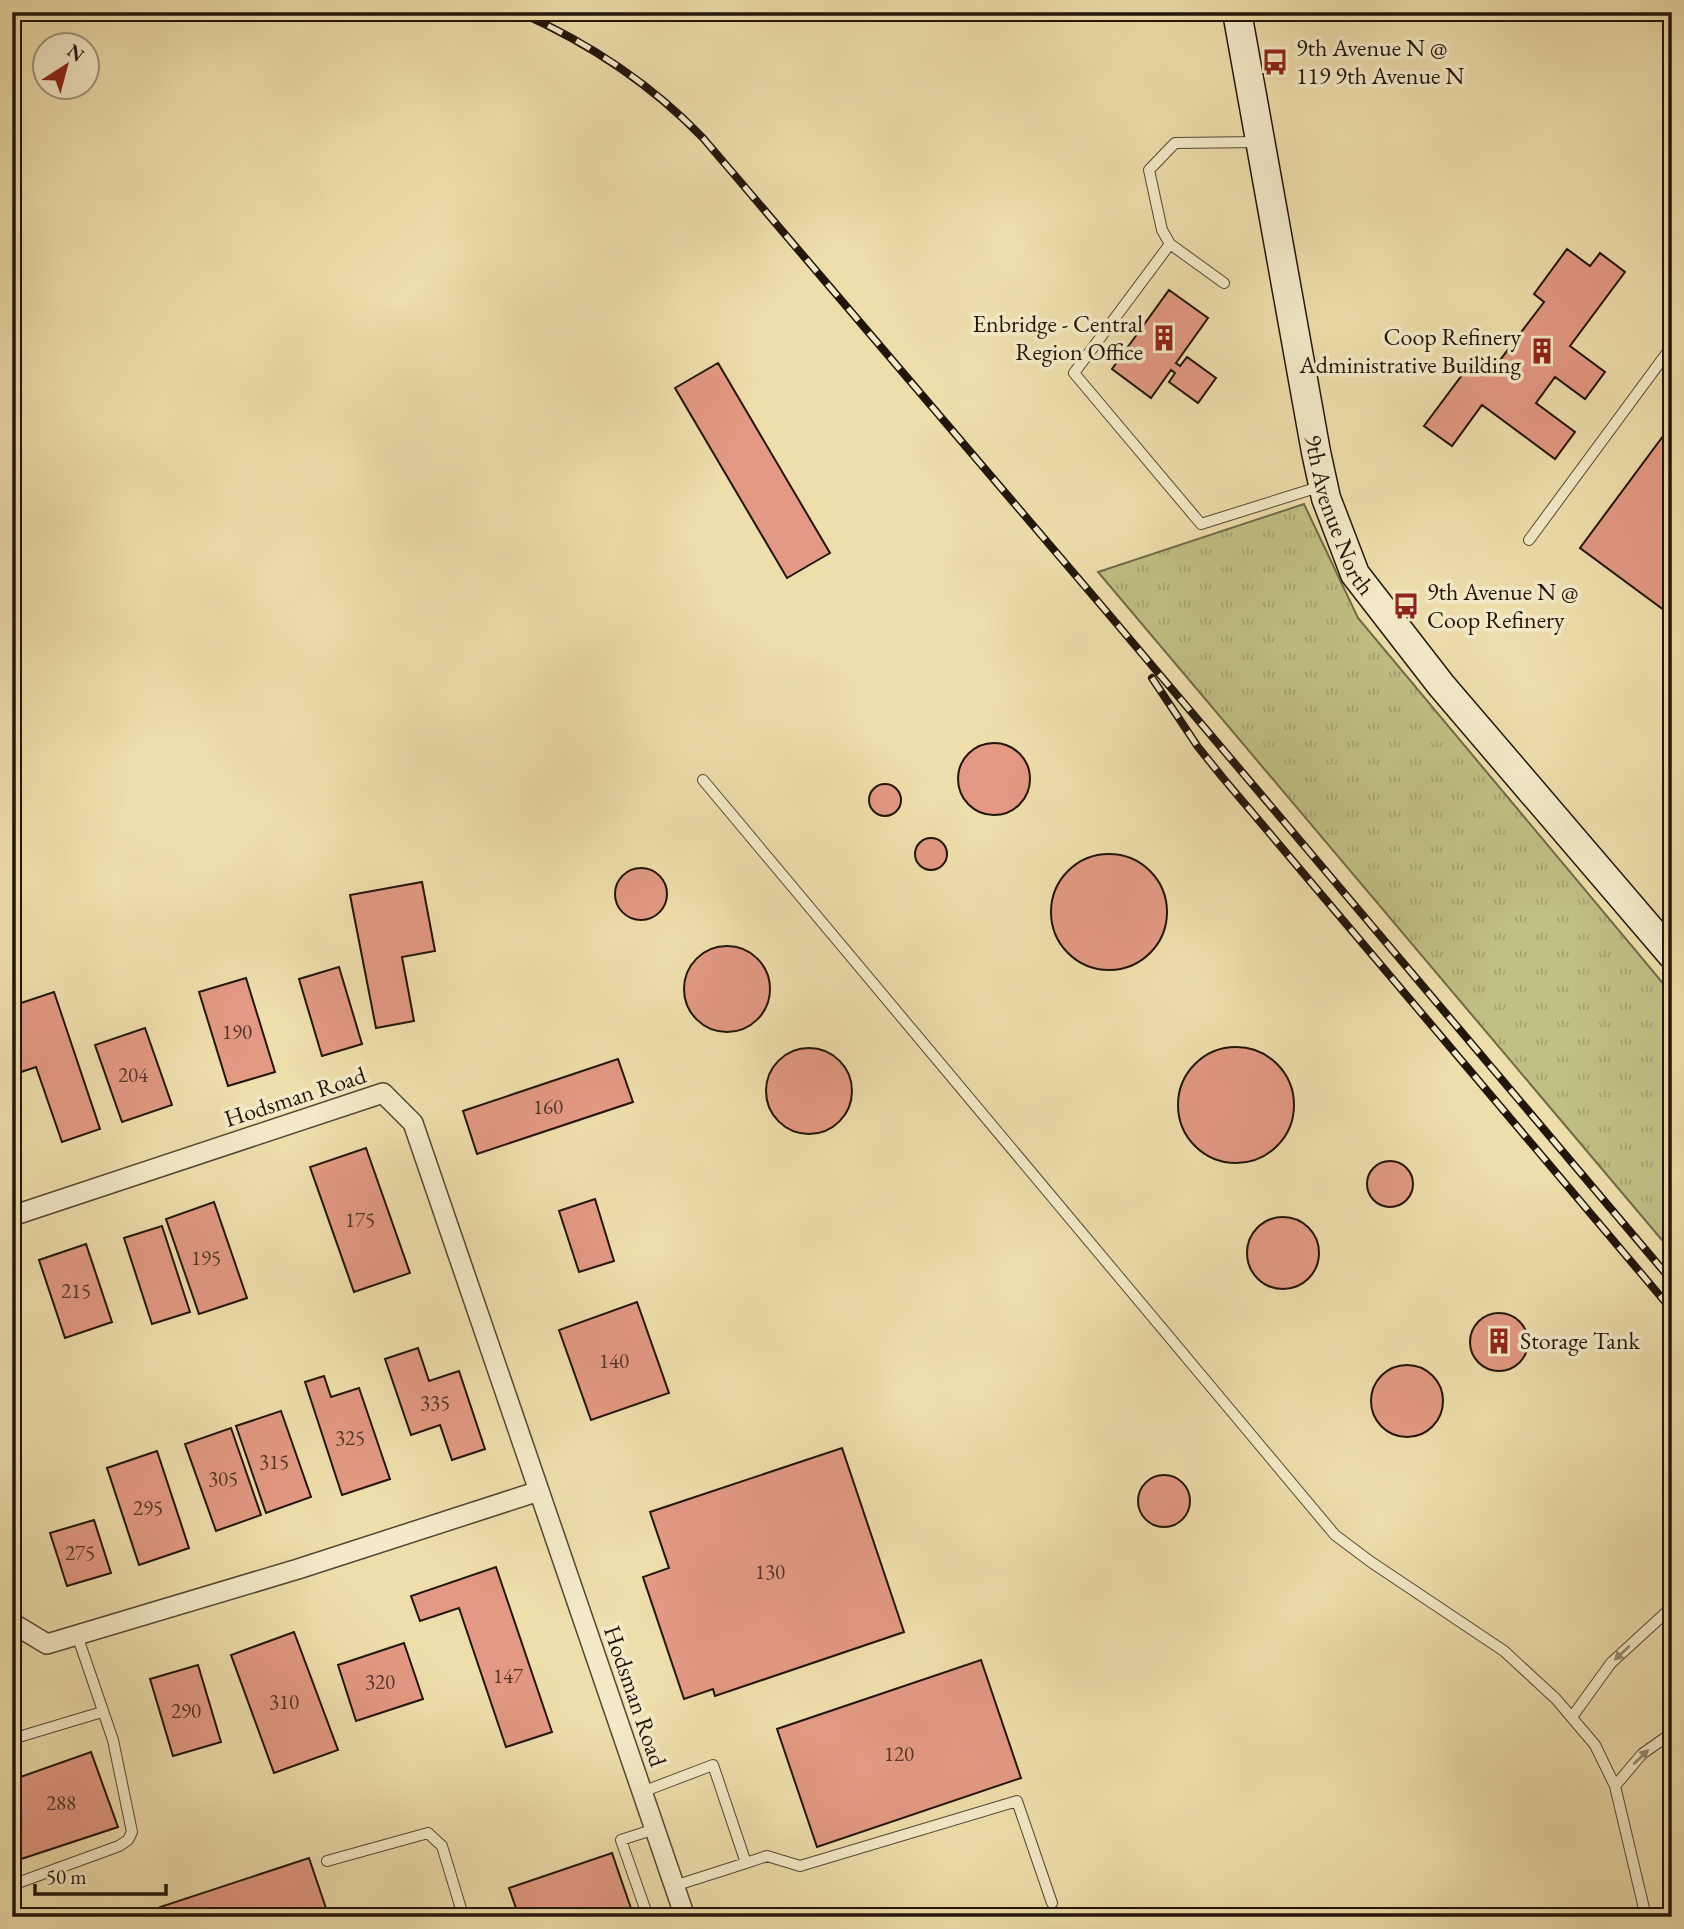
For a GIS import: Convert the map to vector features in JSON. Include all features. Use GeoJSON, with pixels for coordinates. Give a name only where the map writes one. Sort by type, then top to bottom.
{"type":"FeatureCollection","features":[{"type":"Feature","properties":{"kind":"street","name":"9th Avenue North"},"geometry":{"type":"LineString","coordinates":[[1237,12],[1323,486],[1355,573],[1441,685],[1672,956]]}},
{"type":"Feature","properties":{"kind":"street","name":"Hodsman Road"},"geometry":{"type":"LineString","coordinates":[[12,1216],[383,1093],[413,1123],[685,1917]]}},
{"type":"Feature","properties":{"kind":"street"},"geometry":{"type":"LineString","coordinates":[[12,1623],[47,1644],[298,1569],[539,1491]]}},
{"type":"Feature","properties":{"kind":"lane"},"geometry":{"type":"LineString","coordinates":[[1224,283],[1170,244],[1161,230],[1149,170],[1175,143],[1260,142]]}},
{"type":"Feature","properties":{"kind":"lane"},"geometry":{"type":"LineString","coordinates":[[1170,244],[1074,373],[1201,524],[1323,486]]}},
{"type":"Feature","properties":{"kind":"lane"},"geometry":{"type":"LineString","coordinates":[[1529,540],[1672,346]]}},
{"type":"Feature","properties":{"kind":"lane"},"geometry":{"type":"LineString","coordinates":[[703,780],[1335,1535],[1370,1562],[1504,1651],[1572,1717],[1595,1745],[1615,1786],[1646,1917]]}},
{"type":"Feature","properties":{"kind":"lane"},"geometry":{"type":"LineString","coordinates":[[1572,1717],[1611,1663],[1672,1607]]}},
{"type":"Feature","properties":{"kind":"lane"},"geometry":{"type":"LineString","coordinates":[[12,1885],[119,1846],[128,1840],[132,1832],[113,1740],[77,1635]]}},
{"type":"Feature","properties":{"kind":"lane"},"geometry":{"type":"LineString","coordinates":[[12,1739],[102,1712]]}},
{"type":"Feature","properties":{"kind":"lane"},"geometry":{"type":"LineString","coordinates":[[1615,1786],[1642,1754],[1672,1733]]}},
{"type":"Feature","properties":{"kind":"lane"},"geometry":{"type":"LineString","coordinates":[[642,1792],[713,1765],[746,1863]]}},
{"type":"Feature","properties":{"kind":"lane"},"geometry":{"type":"LineString","coordinates":[[674,1886],[767,1856],[800,1866],[1017,1801],[1052,1903]]}},
{"type":"Feature","properties":{"kind":"lane"},"geometry":{"type":"LineString","coordinates":[[648,1917],[621,1840],[655,1829]]}},
{"type":"Feature","properties":{"kind":"lane"},"geometry":{"type":"LineString","coordinates":[[327,1861],[428,1833],[442,1846],[463,1914],[447,1917]]}},
{"type":"Feature","properties":{"kind":"green space"},"geometry":{"type":"Polygon","coordinates":[[[1304,504],[1358,618],[1672,994],[1672,1252],[1098,572],[1304,504]]]}},
{"type":"Feature","properties":{"kind":"building","name":"Coop Refinery Administrative Building"},"geometry":{"type":"Polygon","coordinates":[[[1567,249],[1590,266],[1600,253],[1625,272],[1570,346],[1605,372],[1585,399],[1555,377],[1536,403],[1575,432],[1555,459],[1482,405],[1452,446],[1424,426],[1477,355],[1494,368],[1544,302],[1534,294],[1567,249]]]}},
{"type":"Feature","properties":{"kind":"building","name":"Enbridge - Central Region Office"},"geometry":{"type":"Polygon","coordinates":[[[1169,290],[1208,318],[1176,363],[1180,366],[1187,357],[1216,378],[1198,403],[1169,382],[1175,373],[1171,370],[1151,398],[1112,369],[1169,290]]]}},
{"type":"Feature","properties":{"kind":"building"},"geometry":{"type":"Polygon","coordinates":[[[718,363],[830,553],[787,578],[675,388],[718,363]]]}},
{"type":"Feature","properties":{"kind":"building"},"geometry":{"type":"Polygon","coordinates":[[[1672,424],[1672,616],[1580,548],[1672,424]]]}},
{"type":"Feature","properties":{"kind":"building"},"geometry":{"type":"Polygon","coordinates":[[[994,743],[1014,749],[1024,759],[1030,779],[1024,799],[1014,809],[994,815],[974,809],[964,799],[958,779],[964,759],[974,749],[994,743]]]}},
{"type":"Feature","properties":{"kind":"building"},"geometry":{"type":"Polygon","coordinates":[[[885,784],[896,789],[901,800],[896,811],[885,816],[874,811],[869,800],[874,789],[885,784]]]}},
{"type":"Feature","properties":{"kind":"building"},"geometry":{"type":"Polygon","coordinates":[[[931,838],[942,843],[947,854],[942,865],[931,870],[920,865],[915,854],[920,843],[931,838]]]}},
{"type":"Feature","properties":{"kind":"building"},"geometry":{"type":"Polygon","coordinates":[[[1109,854],[1131,859],[1150,871],[1162,890],[1167,912],[1162,934],[1150,953],[1131,965],[1109,970],[1087,965],[1068,953],[1056,934],[1051,912],[1056,890],[1068,871],[1087,859],[1109,854]]]}},
{"type":"Feature","properties":{"kind":"building"},"geometry":{"type":"Polygon","coordinates":[[[641,868],[651,870],[659,876],[665,884],[665,904],[659,912],[651,918],[641,920],[631,918],[623,912],[617,904],[615,894],[617,884],[623,876],[631,870],[641,868]]]}},
{"type":"Feature","properties":{"kind":"building"},"geometry":{"type":"Polygon","coordinates":[[[422,882],[435,951],[402,957],[414,1021],[376,1028],[350,895],[422,882]]]}},
{"type":"Feature","properties":{"kind":"building"},"geometry":{"type":"Polygon","coordinates":[[[727,946],[751,953],[763,965],[770,989],[763,1013],[751,1025],[727,1032],[703,1025],[691,1013],[684,989],[691,965],[703,953],[727,946]]]}},
{"type":"Feature","properties":{"kind":"building"},"geometry":{"type":"Polygon","coordinates":[[[339,967],[362,1044],[322,1056],[299,979],[339,967]]]}},
{"type":"Feature","properties":{"kind":"building"},"geometry":{"type":"Polygon","coordinates":[[[246,978],[275,1072],[228,1086],[199,992],[246,978]]]}},
{"type":"Feature","properties":{"kind":"building"},"geometry":{"type":"Polygon","coordinates":[[[54,992],[100,1129],[62,1142],[36,1067],[12,1075],[12,1006],[54,992]]]}},
{"type":"Feature","properties":{"kind":"building"},"geometry":{"type":"Polygon","coordinates":[[[145,1028],[172,1105],[122,1122],[95,1045],[145,1028]]]}},
{"type":"Feature","properties":{"kind":"building"},"geometry":{"type":"Polygon","coordinates":[[[1236,1047],[1258,1052],[1277,1064],[1289,1083],[1294,1105],[1289,1127],[1277,1146],[1258,1158],[1236,1163],[1214,1158],[1195,1146],[1183,1127],[1178,1105],[1183,1083],[1195,1064],[1214,1052],[1236,1047]]]}},
{"type":"Feature","properties":{"kind":"building"},"geometry":{"type":"Polygon","coordinates":[[[809,1048],[833,1055],[845,1067],[852,1091],[845,1115],[833,1127],[809,1134],[785,1127],[773,1115],[766,1091],[773,1067],[785,1055],[809,1048]]]}},
{"type":"Feature","properties":{"kind":"building"},"geometry":{"type":"Polygon","coordinates":[[[618,1059],[633,1102],[477,1154],[463,1111],[618,1059]]]}},
{"type":"Feature","properties":{"kind":"building"},"geometry":{"type":"Polygon","coordinates":[[[366,1148],[410,1273],[354,1292],[310,1167],[366,1148]]]}},
{"type":"Feature","properties":{"kind":"building"},"geometry":{"type":"Polygon","coordinates":[[[1390,1161],[1406,1168],[1413,1184],[1406,1200],[1390,1207],[1374,1200],[1367,1184],[1374,1168],[1390,1161]]]}},
{"type":"Feature","properties":{"kind":"building"},"geometry":{"type":"Polygon","coordinates":[[[595,1199],[614,1261],[579,1272],[559,1211],[595,1199]]]}},
{"type":"Feature","properties":{"kind":"building"},"geometry":{"type":"Polygon","coordinates":[[[214,1202],[247,1298],[199,1314],[166,1219],[214,1202]]]}},
{"type":"Feature","properties":{"kind":"building"},"geometry":{"type":"Polygon","coordinates":[[[1283,1217],[1303,1223],[1313,1233],[1319,1253],[1313,1273],[1303,1283],[1283,1289],[1263,1283],[1253,1273],[1247,1253],[1253,1233],[1263,1223],[1283,1217]]]}},
{"type":"Feature","properties":{"kind":"building"},"geometry":{"type":"Polygon","coordinates":[[[162,1226],[190,1312],[152,1324],[124,1238],[162,1226]]]}},
{"type":"Feature","properties":{"kind":"building"},"geometry":{"type":"Polygon","coordinates":[[[86,1244],[112,1322],[65,1338],[39,1260],[86,1244]]]}},
{"type":"Feature","properties":{"kind":"building"},"geometry":{"type":"Polygon","coordinates":[[[637,1302],[669,1393],[591,1420],[559,1330],[637,1302]]]}},
{"type":"Feature","properties":{"kind":"building","name":"Storage Tank"},"geometry":{"type":"Polygon","coordinates":[[[1499,1313],[1520,1321],[1528,1342],[1520,1363],[1499,1371],[1478,1363],[1470,1342],[1478,1321],[1499,1313]]]}},
{"type":"Feature","properties":{"kind":"building"},"geometry":{"type":"Polygon","coordinates":[[[418,1348],[429,1381],[459,1371],[485,1449],[452,1460],[440,1425],[411,1435],[385,1359],[418,1348]]]}},
{"type":"Feature","properties":{"kind":"building"},"geometry":{"type":"Polygon","coordinates":[[[1407,1365],[1427,1371],[1437,1381],[1443,1401],[1437,1421],[1427,1431],[1407,1437],[1387,1431],[1377,1421],[1371,1401],[1377,1381],[1387,1371],[1407,1365]]]}},
{"type":"Feature","properties":{"kind":"building"},"geometry":{"type":"Polygon","coordinates":[[[324,1376],[331,1397],[359,1388],[390,1479],[342,1495],[305,1382],[324,1376]]]}},
{"type":"Feature","properties":{"kind":"building"},"geometry":{"type":"Polygon","coordinates":[[[281,1411],[311,1497],[266,1513],[236,1426],[281,1411]]]}},
{"type":"Feature","properties":{"kind":"building"},"geometry":{"type":"Polygon","coordinates":[[[231,1428],[261,1515],[216,1531],[185,1444],[231,1428]]]}},
{"type":"Feature","properties":{"kind":"building"},"geometry":{"type":"Polygon","coordinates":[[[842,1448],[904,1632],[715,1696],[713,1689],[684,1699],[643,1577],[669,1568],[650,1512],[842,1448]]]}},
{"type":"Feature","properties":{"kind":"building"},"geometry":{"type":"Polygon","coordinates":[[[157,1451],[189,1548],[139,1565],[107,1468],[157,1451]]]}},
{"type":"Feature","properties":{"kind":"building"},"geometry":{"type":"Polygon","coordinates":[[[1164,1475],[1183,1482],[1190,1501],[1183,1520],[1164,1527],[1145,1520],[1138,1501],[1145,1482],[1164,1475]]]}},
{"type":"Feature","properties":{"kind":"building"},"geometry":{"type":"Polygon","coordinates":[[[94,1520],[111,1573],[67,1586],[50,1533],[94,1520]]]}},
{"type":"Feature","properties":{"kind":"building"},"geometry":{"type":"Polygon","coordinates":[[[496,1567],[552,1732],[506,1747],[459,1608],[420,1621],[411,1596],[496,1567]]]}},
{"type":"Feature","properties":{"kind":"building"},"geometry":{"type":"Polygon","coordinates":[[[294,1632],[338,1750],[274,1773],[231,1655],[294,1632]]]}},
{"type":"Feature","properties":{"kind":"building"},"geometry":{"type":"Polygon","coordinates":[[[404,1643],[423,1699],[356,1721],[338,1665],[404,1643]]]}},
{"type":"Feature","properties":{"kind":"building"},"geometry":{"type":"Polygon","coordinates":[[[981,1660],[1021,1778],[817,1847],[777,1729],[981,1660]]]}},
{"type":"Feature","properties":{"kind":"building"},"geometry":{"type":"Polygon","coordinates":[[[198,1665],[221,1742],[173,1756],[150,1679],[198,1665]]]}},
{"type":"Feature","properties":{"kind":"building"},"geometry":{"type":"Polygon","coordinates":[[[91,1752],[118,1827],[12,1862],[12,1780],[91,1752]]]}},
{"type":"Feature","properties":{"kind":"building"},"geometry":{"type":"Polygon","coordinates":[[[612,1853],[634,1917],[563,1917],[560,1908],[534,1917],[519,1917],[509,1888],[612,1853]]]}},
{"type":"Feature","properties":{"kind":"building"},"geometry":{"type":"Polygon","coordinates":[[[309,1858],[329,1917],[164,1917],[160,1907],[309,1858]]]}},
{"type":"Feature","properties":{"kind":"railway"},"geometry":{"type":"LineString","coordinates":[[519,12],[570,37],[617,66],[662,99],[703,138],[1672,1281]]}},
{"type":"Feature","properties":{"kind":"railway"},"geometry":{"type":"LineString","coordinates":[[1152,678],[1198,747],[1223,778],[1672,1310]]}},
{"type":"Feature","properties":{"kind":"place","name":"9th Avenue N @ 119 9th Avenue N"},"geometry":{"type":"Point","coordinates":[1275,62]}},
{"type":"Feature","properties":{"kind":"place","name":"Enbridge - Central Region Office"},"geometry":{"type":"Point","coordinates":[1164,338]}},
{"type":"Feature","properties":{"kind":"place","name":"Coop Refinery Administrative Building"},"geometry":{"type":"Point","coordinates":[1542,351]}},
{"type":"Feature","properties":{"kind":"place","name":"9th Avenue N @ Coop Refinery"},"geometry":{"type":"Point","coordinates":[1406,606]}},
{"type":"Feature","properties":{"kind":"place","name":"Storage Tank"},"geometry":{"type":"Point","coordinates":[1499,1341]}}]}
